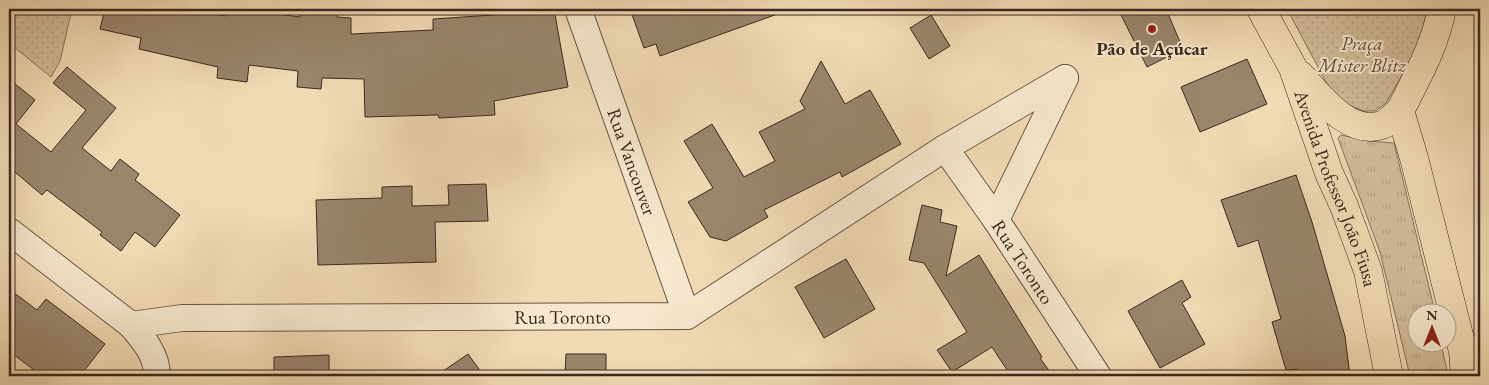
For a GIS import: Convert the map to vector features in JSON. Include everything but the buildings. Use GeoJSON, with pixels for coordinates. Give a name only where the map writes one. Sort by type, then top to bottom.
{"type":"FeatureCollection","features":[{"type":"Feature","properties":{"kind":"main road","name":"Avenida Professor João Fiusa"},"geometry":{"type":"LineString","coordinates":[[1262,9],[1294,68],[1330,173],[1368,271],[1389,376]]}},
{"type":"Feature","properties":{"kind":"main road"},"geometry":{"type":"LineString","coordinates":[[1294,68],[1339,117],[1366,126],[1383,125],[1400,111],[1430,50],[1442,9]]}},
{"type":"Feature","properties":{"kind":"main road"},"geometry":{"type":"LineString","coordinates":[[1400,111],[1414,158],[1462,351],[1465,376]]}},
{"type":"Feature","properties":{"kind":"street","name":"Rua Vancouver"},"geometry":{"type":"LineString","coordinates":[[578,9],[687,316]]}},
{"type":"Feature","properties":{"kind":"street"},"geometry":{"type":"LineString","coordinates":[[687,316],[945,148],[1065,78],[996,220]]}},
{"type":"Feature","properties":{"kind":"street","name":"Rua Toronto"},"geometry":{"type":"LineString","coordinates":[[945,148],[996,220],[1098,376]]}},
{"type":"Feature","properties":{"kind":"street"},"geometry":{"type":"LineString","coordinates":[[9,231],[131,325],[148,344],[157,368],[157,376]]}},
{"type":"Feature","properties":{"kind":"street","name":"Rua Toronto"},"geometry":{"type":"LineString","coordinates":[[131,325],[182,318],[687,316]]}},
{"type":"Feature","properties":{"kind":"green space"},"geometry":{"type":"Polygon","coordinates":[[[9,9],[72,9],[60,61],[51,77],[9,43],[9,9]]]}},
{"type":"Feature","properties":{"kind":"green space","name":"Praça Mister Blitz"},"geometry":{"type":"Polygon","coordinates":[[[1287,9],[1427,9],[1422,32],[1413,56],[1386,103],[1375,111],[1363,111],[1346,104],[1336,96],[1326,82],[1287,9]]]}},
{"type":"Feature","properties":{"kind":"green space"},"geometry":{"type":"Polygon","coordinates":[[[1341,135],[1368,141],[1394,143],[1433,302],[1406,302],[1406,352],[1443,352],[1448,376],[1410,376],[1380,252],[1338,138],[1341,135]]]}},
{"type":"Feature","properties":{"kind":"place","name":"Pão de Açúcar"},"geometry":{"type":"Point","coordinates":[1152,29]}}]}
